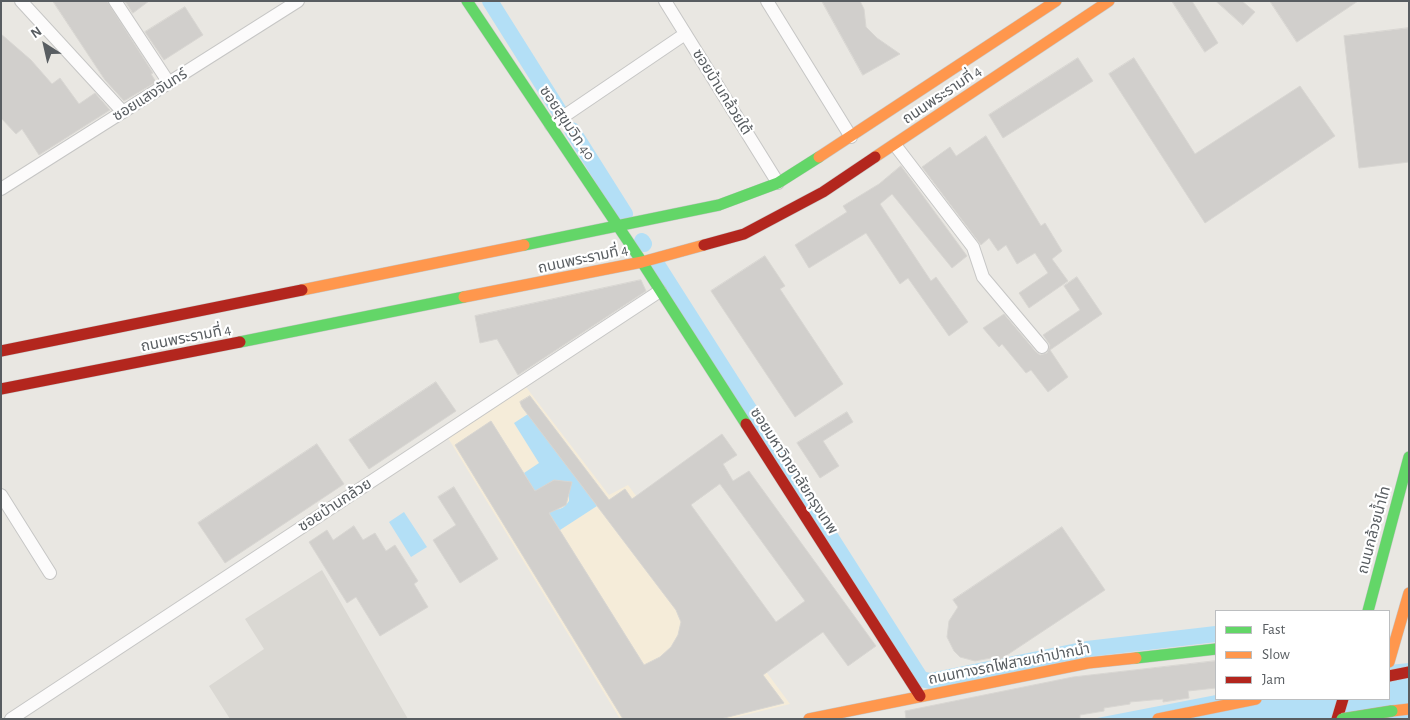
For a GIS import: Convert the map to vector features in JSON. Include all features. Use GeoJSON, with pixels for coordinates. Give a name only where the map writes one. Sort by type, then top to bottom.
{"type":"FeatureCollection","features":[{"type":"Feature","properties":{"kind":"main road","name":"ซอยสุขุมวิท 40"},"geometry":{"type":"LineString","coordinates":[[467,1],[642,262]]}},
{"type":"Feature","properties":{"kind":"main road","name":"ถนนพระรามที่ 4"},"geometry":{"type":"LineString","coordinates":[[1,351],[619,227],[719,205],[778,183],[1056,1]]}},
{"type":"Feature","properties":{"kind":"main road","name":"ถนนพระรามที่ 4"},"geometry":{"type":"LineString","coordinates":[[1,389],[642,262],[744,234],[823,192],[1109,1]]}},
{"type":"Feature","properties":{"kind":"main road","name":"ซอยมหาวิทยาลัยกรุงเทพ"},"geometry":{"type":"LineString","coordinates":[[642,262],[920,696]]}},
{"type":"Feature","properties":{"kind":"main road","name":"ถนนกล้วยน้ำไท"},"geometry":{"type":"LineString","coordinates":[[1368,610],[1409,457]]}},
{"type":"Feature","properties":{"kind":"main road"},"geometry":{"type":"LineString","coordinates":[[1390,659],[1409,593]]}},
{"type":"Feature","properties":{"kind":"main road","name":"ถนนทางรถไฟสายเก่าปากน้ำ"},"geometry":{"type":"LineString","coordinates":[[809,719],[1088,663],[1215,649]]}},
{"type":"Feature","properties":{"kind":"main road"},"geometry":{"type":"LineString","coordinates":[[1390,676],[1409,672]]}},
{"type":"Feature","properties":{"kind":"main road"},"geometry":{"type":"LineString","coordinates":[[1158,719],[1251,700]]}},
{"type":"Feature","properties":{"kind":"main road"},"geometry":{"type":"LineString","coordinates":[[1369,719],[1376,700]]}},
{"type":"Feature","properties":{"kind":"main road"},"geometry":{"type":"LineString","coordinates":[[1336,719],[1342,701]]}},
{"type":"Feature","properties":{"kind":"main road"},"geometry":{"type":"LineString","coordinates":[[1342,719],[1409,709]]}},
{"type":"Feature","properties":{"kind":"street"},"geometry":{"type":"LineString","coordinates":[[20,1],[123,112]]}},
{"type":"Feature","properties":{"kind":"street"},"geometry":{"type":"LineString","coordinates":[[115,1],[168,83]]}},
{"type":"Feature","properties":{"kind":"street","name":"ซอยแสงจันทร์"},"geometry":{"type":"LineString","coordinates":[[1,189],[298,1]]}},
{"type":"Feature","properties":{"kind":"street","name":"ซอยบ้านกล้วยใต้"},"geometry":{"type":"LineString","coordinates":[[665,1],[778,183]]}},
{"type":"Feature","properties":{"kind":"street"},"geometry":{"type":"LineString","coordinates":[[767,1],[851,137]]}},
{"type":"Feature","properties":{"kind":"street"},"geometry":{"type":"LineString","coordinates":[[551,125],[685,34]]}},
{"type":"Feature","properties":{"kind":"street"},"geometry":{"type":"LineString","coordinates":[[895,145],[973,247],[983,277],[1042,347]]}},
{"type":"Feature","properties":{"kind":"street","name":"ซอยบ้านกล้วย"},"geometry":{"type":"LineString","coordinates":[[11,719],[660,291]]}},
{"type":"Feature","properties":{"kind":"street"},"geometry":{"type":"LineString","coordinates":[[1,495],[50,573]]}},
{"type":"Feature","properties":{"kind":"shaded area"},"geometry":{"type":"Polygon","coordinates":[[[526,387],[609,495],[628,485],[790,704],[729,719],[620,719],[448,438],[526,387]]]}},
{"type":"Feature","properties":{"kind":"shaded area"},"geometry":{"type":"Polygon","coordinates":[[[322,570],[408,719],[230,719],[209,686],[264,649],[245,619],[322,570]]]}},
{"type":"Feature","properties":{"kind":"water"},"geometry":{"type":"Polygon","coordinates":[[[528,414],[597,506],[560,530],[544,505],[554,509],[561,509],[569,501],[569,490],[554,480],[542,488],[541,501],[524,473],[539,463],[514,423],[528,414]]]}},
{"type":"Feature","properties":{"kind":"water"},"geometry":{"type":"Polygon","coordinates":[[[404,512],[427,547],[411,557],[389,522],[404,512]]]}},
{"type":"Feature","properties":{"kind":"water"},"geometry":{"type":"Polygon","coordinates":[[[1409,663],[1409,719],[1092,719],[1215,695],[1215,700],[1390,700],[1390,665],[1409,663]]]}},
{"type":"Feature","properties":{"kind":"building"},"geometry":{"type":"Polygon","coordinates":[[[53,1],[107,1],[153,73],[151,74],[156,82],[124,101],[105,80],[53,1]]]}},
{"type":"Feature","properties":{"kind":"building"},"geometry":{"type":"Polygon","coordinates":[[[125,1],[149,1],[133,13],[125,1]]]}},
{"type":"Feature","properties":{"kind":"building"},"geometry":{"type":"Polygon","coordinates":[[[822,1],[860,1],[864,9],[866,27],[877,38],[900,54],[863,75],[822,1]]]}},
{"type":"Feature","properties":{"kind":"building"},"geometry":{"type":"Polygon","coordinates":[[[1172,1],[1192,1],[1218,43],[1205,52],[1172,1]]]}},
{"type":"Feature","properties":{"kind":"building"},"geometry":{"type":"Polygon","coordinates":[[[1216,1],[1242,1],[1255,12],[1243,25],[1216,1]]]}},
{"type":"Feature","properties":{"kind":"building"},"geometry":{"type":"Polygon","coordinates":[[[1270,1],[1358,1],[1297,42],[1270,1]]]}},
{"type":"Feature","properties":{"kind":"building"},"geometry":{"type":"Polygon","coordinates":[[[185,7],[203,35],[164,60],[145,32],[185,7]]]}},
{"type":"Feature","properties":{"kind":"building"},"geometry":{"type":"Polygon","coordinates":[[[1409,28],[1409,162],[1359,168],[1344,36],[1409,28]]]}},
{"type":"Feature","properties":{"kind":"building"},"geometry":{"type":"Polygon","coordinates":[[[1,34],[31,60],[52,84],[60,78],[79,104],[95,93],[110,110],[39,155],[22,129],[16,134],[1,118],[1,34]]]}},
{"type":"Feature","properties":{"kind":"building"},"geometry":{"type":"Polygon","coordinates":[[[1078,58],[1093,81],[1003,138],[989,115],[1078,58]]]}},
{"type":"Feature","properties":{"kind":"building"},"geometry":{"type":"Polygon","coordinates":[[[1134,58],[1195,154],[1300,86],[1335,136],[1205,223],[1109,74],[1134,58]]]}},
{"type":"Feature","properties":{"kind":"building"},"geometry":{"type":"Polygon","coordinates":[[[986,136],[1041,226],[1045,223],[1062,251],[1052,259],[1068,281],[1029,308],[1019,293],[1048,273],[1035,253],[1017,264],[1006,245],[998,251],[989,238],[981,245],[922,167],[950,147],[956,156],[986,136]]]}},
{"type":"Feature","properties":{"kind":"building"},"geometry":{"type":"Polygon","coordinates":[[[901,166],[967,256],[952,268],[892,194],[880,204],[931,281],[936,277],[968,322],[949,336],[908,278],[900,284],[866,233],[809,268],[795,245],[847,212],[843,206],[879,184],[901,166]]]}},
{"type":"Feature","properties":{"kind":"building"},"geometry":{"type":"Polygon","coordinates":[[[765,256],[785,286],[780,289],[843,384],[795,417],[711,291],[765,256]]]}},
{"type":"Feature","properties":{"kind":"building"},"geometry":{"type":"Polygon","coordinates":[[[1077,277],[1102,314],[1050,350],[1068,377],[1048,392],[1031,370],[1026,373],[1002,344],[999,347],[983,328],[1004,314],[1036,352],[1040,355],[1047,353],[1050,345],[1043,335],[1080,310],[1064,286],[1077,277]]]}},
{"type":"Feature","properties":{"kind":"building"},"geometry":{"type":"Polygon","coordinates":[[[641,280],[646,291],[518,375],[497,339],[480,343],[475,316],[641,280]]]}},
{"type":"Feature","properties":{"kind":"building"},"geometry":{"type":"Polygon","coordinates":[[[436,382],[456,411],[369,469],[349,440],[436,382]]]}},
{"type":"Feature","properties":{"kind":"building"},"geometry":{"type":"Polygon","coordinates":[[[530,396],[609,500],[625,489],[632,499],[722,434],[737,455],[723,464],[733,481],[749,471],[876,646],[848,666],[823,632],[763,675],[784,703],[720,719],[623,719],[455,445],[491,421],[535,491],[554,480],[572,482],[566,505],[549,513],[644,665],[660,657],[671,647],[678,635],[681,622],[676,610],[520,402],[530,396]],[[720,484],[691,505],[776,622],[805,601],[720,484]]]}},
{"type":"Feature","properties":{"kind":"building"},"geometry":{"type":"Polygon","coordinates":[[[847,412],[853,422],[823,441],[839,466],[820,478],[797,443],[847,412]]]}},
{"type":"Feature","properties":{"kind":"building"},"geometry":{"type":"Polygon","coordinates":[[[317,444],[344,484],[225,563],[198,523],[317,444]]]}},
{"type":"Feature","properties":{"kind":"building"},"geometry":{"type":"Polygon","coordinates":[[[454,487],[498,559],[460,583],[433,540],[456,525],[438,497],[454,487]]]}},
{"type":"Feature","properties":{"kind":"building"},"geometry":{"type":"Polygon","coordinates":[[[354,526],[363,540],[375,533],[386,551],[395,545],[418,581],[414,584],[428,607],[380,636],[356,597],[347,603],[309,542],[327,530],[333,540],[354,526]]]}},
{"type":"Feature","properties":{"kind":"building"},"geometry":{"type":"Polygon","coordinates":[[[1062,527],[1105,590],[995,663],[991,658],[975,661],[960,657],[954,651],[947,637],[949,621],[958,607],[953,600],[1062,527]]]}},
{"type":"Feature","properties":{"kind":"building"},"geometry":{"type":"Polygon","coordinates":[[[1215,661],[1215,688],[1188,691],[1189,698],[1163,702],[1163,699],[1130,702],[1130,704],[1104,708],[1104,711],[1080,715],[1080,719],[906,719],[905,711],[1073,677],[1215,661]]]}},
{"type":"Feature","properties":{"kind":"waterway"},"geometry":{"type":"LineString","coordinates":[[490,1],[561,114]]}},
{"type":"Feature","properties":{"kind":"waterway"},"geometry":{"type":"LineString","coordinates":[[572,130],[625,214]]}},
{"type":"Feature","properties":{"kind":"waterway"},"geometry":{"type":"LineString","coordinates":[[658,266],[921,679],[930,681],[1087,649],[1215,634]]}},
{"type":"Feature","properties":{"kind":"traffic: fast"},"geometry":{"type":"LineString","coordinates":[[467,1],[642,262],[746,424]]}},
{"type":"Feature","properties":{"kind":"traffic: fast"},"geometry":{"type":"LineString","coordinates":[[524,245],[719,205],[778,183],[819,157]]}},
{"type":"Feature","properties":{"kind":"traffic: fast"},"geometry":{"type":"LineString","coordinates":[[240,342],[464,297]]}},
{"type":"Feature","properties":{"kind":"traffic: fast"},"geometry":{"type":"LineString","coordinates":[[1368,610],[1409,457]]}},
{"type":"Feature","properties":{"kind":"traffic: fast"},"geometry":{"type":"LineString","coordinates":[[1136,658],[1215,649]]}},
{"type":"Feature","properties":{"kind":"traffic: fast"},"geometry":{"type":"LineString","coordinates":[[1342,719],[1392,711]]}},
{"type":"Feature","properties":{"kind":"traffic: slow"},"geometry":{"type":"LineString","coordinates":[[819,157],[1056,1]]}},
{"type":"Feature","properties":{"kind":"traffic: slow"},"geometry":{"type":"LineString","coordinates":[[875,157],[1109,1]]}},
{"type":"Feature","properties":{"kind":"traffic: slow"},"geometry":{"type":"LineString","coordinates":[[302,290],[524,245]]}},
{"type":"Feature","properties":{"kind":"traffic: slow"},"geometry":{"type":"LineString","coordinates":[[464,297],[642,262],[704,245]]}},
{"type":"Feature","properties":{"kind":"traffic: slow"},"geometry":{"type":"LineString","coordinates":[[1390,659],[1409,593]]}},
{"type":"Feature","properties":{"kind":"traffic: slow"},"geometry":{"type":"LineString","coordinates":[[809,719],[1088,663],[1136,658]]}},
{"type":"Feature","properties":{"kind":"traffic: slow"},"geometry":{"type":"LineString","coordinates":[[1158,719],[1251,700]]}},
{"type":"Feature","properties":{"kind":"traffic: slow"},"geometry":{"type":"LineString","coordinates":[[1392,711],[1409,709]]}},
{"type":"Feature","properties":{"kind":"traffic: jam"},"geometry":{"type":"LineString","coordinates":[[704,245],[744,234],[823,192],[875,157]]}},
{"type":"Feature","properties":{"kind":"traffic: jam"},"geometry":{"type":"LineString","coordinates":[[1,351],[302,290]]}},
{"type":"Feature","properties":{"kind":"traffic: jam"},"geometry":{"type":"LineString","coordinates":[[1,389],[240,342]]}},
{"type":"Feature","properties":{"kind":"traffic: jam"},"geometry":{"type":"LineString","coordinates":[[746,424],[920,696]]}},
{"type":"Feature","properties":{"kind":"traffic: jam"},"geometry":{"type":"LineString","coordinates":[[1390,676],[1409,672]]}},
{"type":"Feature","properties":{"kind":"traffic: jam"},"geometry":{"type":"LineString","coordinates":[[1337,719],[1343,700]]}}]}
